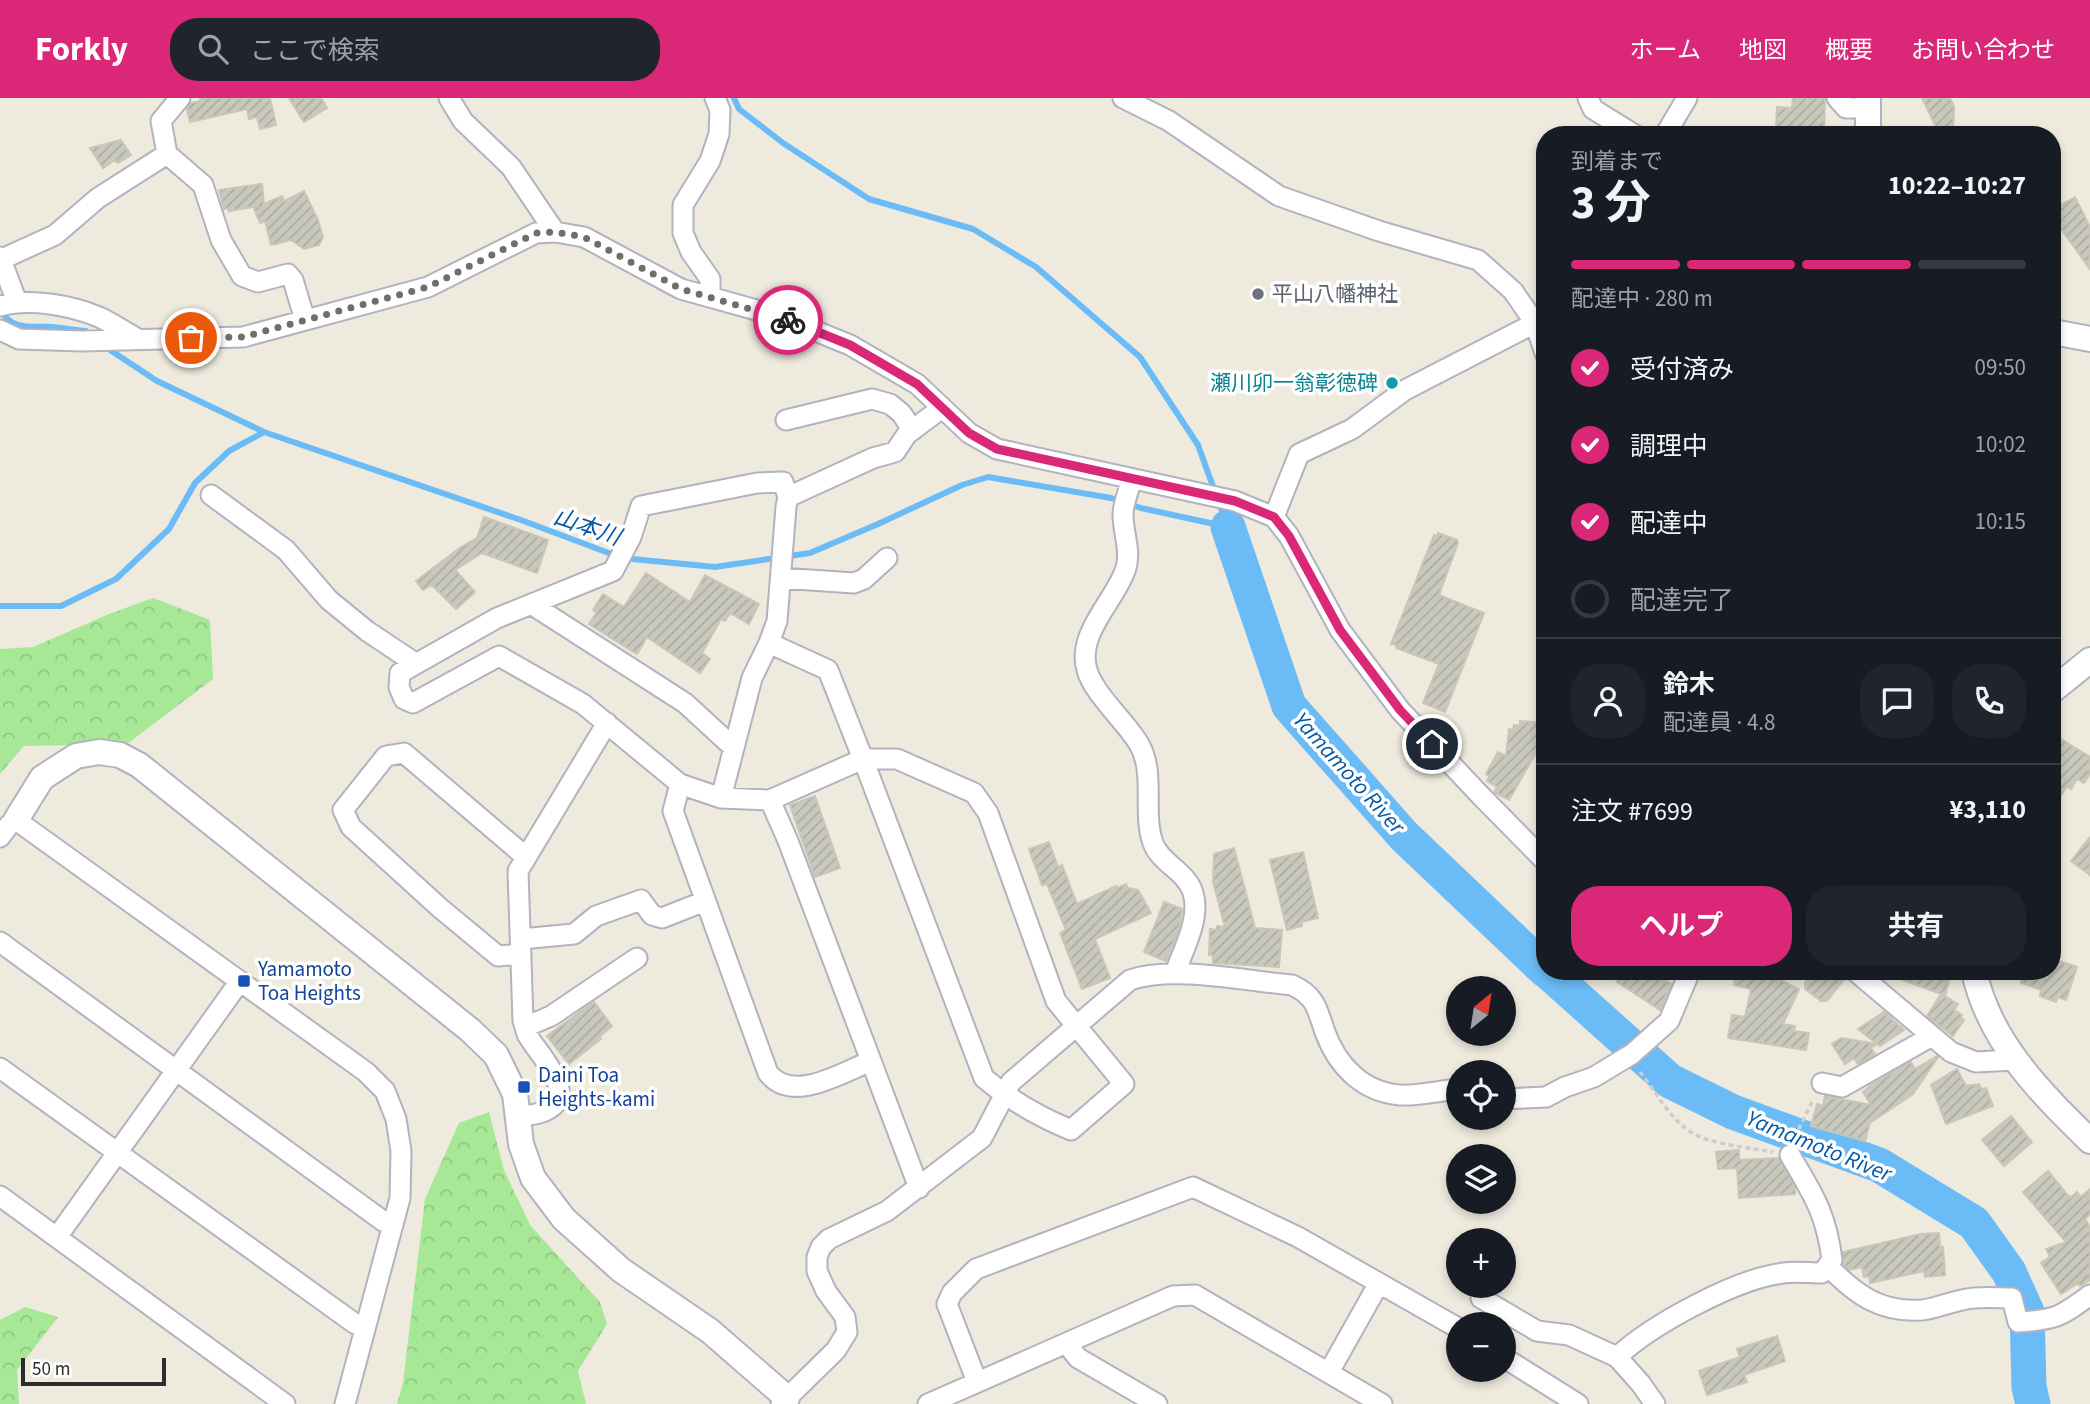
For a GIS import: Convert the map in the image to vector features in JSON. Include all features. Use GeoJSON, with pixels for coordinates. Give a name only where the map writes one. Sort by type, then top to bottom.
{"type":"FeatureCollection","features":[{"type":"Feature","properties":{"kind":"street"},"geometry":{"type":"LineString","coordinates":[[180,98],[161,121],[167,154],[203,185],[221,240],[242,276],[258,282],[288,274],[293,280],[305,320]]}},
{"type":"Feature","properties":{"kind":"street"},"geometry":{"type":"LineString","coordinates":[[449,98],[463,121],[511,167],[555,232]]}},
{"type":"Feature","properties":{"kind":"street"},"geometry":{"type":"LineString","coordinates":[[710,297],[710,279],[691,252],[683,233],[683,205],[710,162],[719,134],[720,110],[715,98]]}},
{"type":"Feature","properties":{"kind":"street"},"geometry":{"type":"LineString","coordinates":[[1123,98],[1169,121],[1279,196],[1379,231],[1478,260],[1513,291],[1536,326]]}},
{"type":"Feature","properties":{"kind":"street"},"geometry":{"type":"LineString","coordinates":[[1588,98],[1593,109],[1620,126]]}},
{"type":"Feature","properties":{"kind":"street"},"geometry":{"type":"LineString","coordinates":[[1670,126],[1687,98]]}},
{"type":"Feature","properties":{"kind":"street"},"geometry":{"type":"LineString","coordinates":[[1837,98],[1846,108],[1868,103],[1868,126]]}},
{"type":"Feature","properties":{"kind":"street"},"geometry":{"type":"LineString","coordinates":[[139,340],[100,317],[74,308],[8,304],[0,259],[55,235],[98,198],[167,154]]}},
{"type":"Feature","properties":{"kind":"street"},"geometry":{"type":"LineString","coordinates":[[0,330],[19,339],[82,341],[243,337],[428,287],[536,233],[555,232],[584,237],[681,289],[781,317],[850,345],[917,384],[969,433],[997,449],[1235,501],[1274,517],[1289,536],[1340,630],[1400,710],[1536,852]]}},
{"type":"Feature","properties":{"kind":"street"},"geometry":{"type":"LineString","coordinates":[[1274,517],[1299,454],[1352,429],[1405,390],[1535,323]]}},
{"type":"Feature","properties":{"kind":"street"},"geometry":{"type":"LineString","coordinates":[[2061,334],[2090,339]]}},
{"type":"Feature","properties":{"kind":"street"},"geometry":{"type":"LineString","coordinates":[[786,420],[872,399],[890,404],[914,430]]}},
{"type":"Feature","properties":{"kind":"street"},"geometry":{"type":"LineString","coordinates":[[789,497],[873,458],[895,452],[914,430],[942,408]]}},
{"type":"Feature","properties":{"kind":"street"},"geometry":{"type":"LineString","coordinates":[[1132,479],[1123,513],[1128,549],[1126,568],[1092,631],[1085,651],[1087,671],[1139,745],[1145,761],[1149,831],[1154,847],[1185,877],[1194,894],[1195,915],[1175,973]]}},
{"type":"Feature","properties":{"kind":"street"},"geometry":{"type":"LineString","coordinates":[[721,798],[752,678],[777,621],[789,497],[783,482],[757,483],[640,506],[631,537],[613,571],[497,618],[400,673],[399,687],[404,699],[413,703],[499,656],[583,704],[680,784],[721,798],[770,800],[863,760],[897,759],[974,793],[988,813],[1056,1001],[1124,1084],[1072,1130],[1051,1122],[1005,1095],[984,1077],[863,760],[828,670],[769,643]]}},
{"type":"Feature","properties":{"kind":"street"},"geometry":{"type":"LineString","coordinates":[[211,495],[286,550],[329,600],[367,631],[415,663]]}},
{"type":"Feature","properties":{"kind":"street"},"geometry":{"type":"LineString","coordinates":[[780,578],[854,583],[864,579],[887,558]]}},
{"type":"Feature","properties":{"kind":"street"},"geometry":{"type":"LineString","coordinates":[[531,604],[685,703],[734,748]]}},
{"type":"Feature","properties":{"kind":"street"},"geometry":{"type":"LineString","coordinates":[[2061,684],[2090,660]]}},
{"type":"Feature","properties":{"kind":"street"},"geometry":{"type":"LineString","coordinates":[[518,1117],[545,1111],[555,1104],[559,1090],[556,1076],[528,1036],[525,1027],[518,871],[607,723]]}},
{"type":"Feature","properties":{"kind":"street"},"geometry":{"type":"LineString","coordinates":[[345,1404],[400,1198],[401,1151],[396,1119],[385,1091],[366,1072],[240,981],[8,829],[42,778],[76,756],[99,752],[120,755],[139,765],[470,1030],[496,1055],[515,1094],[521,1144],[533,1178],[564,1219],[621,1270],[710,1331],[787,1402],[836,1349],[847,1332],[845,1317],[826,1291],[817,1271],[817,1257],[821,1247],[829,1240],[887,1211],[982,1138],[1011,1082],[1130,980],[1147,974],[1175,973],[1292,985],[1304,991],[1314,1001],[1331,1050],[1344,1069],[1373,1088],[1399,1095],[1446,1090]]}},
{"type":"Feature","properties":{"kind":"street"},"geometry":{"type":"LineString","coordinates":[[526,858],[404,752],[386,756],[343,810],[351,827],[440,908],[498,956],[521,946],[574,934],[596,916],[640,900],[652,915],[662,918],[705,901]]}},
{"type":"Feature","properties":{"kind":"street"},"geometry":{"type":"LineString","coordinates":[[680,784],[673,811],[768,1073],[776,1083],[802,1088],[871,1061]]}},
{"type":"Feature","properties":{"kind":"street"},"geometry":{"type":"LineString","coordinates":[[770,800],[788,841],[919,1188]]}},
{"type":"Feature","properties":{"kind":"street"},"geometry":{"type":"LineString","coordinates":[[0,942],[383,1221],[393,1225]]}},
{"type":"Feature","properties":{"kind":"street"},"geometry":{"type":"LineString","coordinates":[[525,1027],[551,1016],[637,958]]}},
{"type":"Feature","properties":{"kind":"street"},"geometry":{"type":"LineString","coordinates":[[1516,1098],[1546,1097],[1594,1077],[1630,1055],[1669,1021],[1686,980]]}},
{"type":"Feature","properties":{"kind":"street"},"geometry":{"type":"LineString","coordinates":[[1866,980],[1951,1052],[1976,1062],[2014,1060]]}},
{"type":"Feature","properties":{"kind":"street"},"geometry":{"type":"LineString","coordinates":[[1977,980],[1992,1020],[2014,1060],[2046,1098],[2090,1141]]}},
{"type":"Feature","properties":{"kind":"street"},"geometry":{"type":"LineString","coordinates":[[57,1237],[240,981]]}},
{"type":"Feature","properties":{"kind":"street"},"geometry":{"type":"LineString","coordinates":[[1822,1083],[1842,1087],[1932,1036]]}},
{"type":"Feature","properties":{"kind":"street"},"geometry":{"type":"LineString","coordinates":[[0,1068],[354,1323],[365,1328]]}},
{"type":"Feature","properties":{"kind":"street"},"geometry":{"type":"LineString","coordinates":[[1617,1357],[1631,1343],[1670,1318],[1745,1283],[1783,1273],[1822,1273],[1832,1260],[1829,1233],[1821,1206],[1790,1155]]}},
{"type":"Feature","properties":{"kind":"street"},"geometry":{"type":"LineString","coordinates":[[977,1382],[947,1304],[952,1293],[975,1269],[1192,1187],[1298,1237],[1446,1321]]}},
{"type":"Feature","properties":{"kind":"street"},"geometry":{"type":"LineString","coordinates":[[0,1196],[285,1404]]}},
{"type":"Feature","properties":{"kind":"street"},"geometry":{"type":"LineString","coordinates":[[1828,1265],[1849,1287],[1871,1302],[1896,1309],[1922,1310],[1973,1298],[2012,1298],[2018,1322],[2047,1321],[2061,1317],[2090,1295]]}},
{"type":"Feature","properties":{"kind":"street"},"geometry":{"type":"LineString","coordinates":[[1329,1372],[1379,1283]]}},
{"type":"Feature","properties":{"kind":"street"},"geometry":{"type":"LineString","coordinates":[[928,1404],[1172,1296],[1195,1295],[1382,1404]]}},
{"type":"Feature","properties":{"kind":"street"},"geometry":{"type":"LineString","coordinates":[[1481,1298],[1538,1331],[1569,1335],[1617,1357],[1655,1404]]}},
{"type":"Feature","properties":{"kind":"street"},"geometry":{"type":"LineString","coordinates":[[1066,1343],[1078,1358],[1157,1404]]}},
{"type":"Feature","properties":{"kind":"street"},"geometry":{"type":"LineString","coordinates":[[1516,1365],[1577,1404]]}},
{"type":"Feature","properties":{"kind":"path"},"geometry":{"type":"LineString","coordinates":[[1630,1055],[1675,1116],[1694,1134],[1725,1143],[1790,1155]]}},
{"type":"Feature","properties":{"kind":"path"},"geometry":{"type":"LineString","coordinates":[[1800,1125],[1822,1083]]}},
{"type":"Feature","properties":{"kind":"green space"},"geometry":{"type":"Polygon","coordinates":[[[153,598],[210,620],[213,679],[127,744],[24,746],[0,774],[0,649],[33,647],[153,598]]]}},
{"type":"Feature","properties":{"kind":"green space"},"geometry":{"type":"Polygon","coordinates":[[[489,1112],[504,1170],[530,1225],[600,1302],[607,1324],[578,1371],[586,1404],[397,1404],[403,1383],[425,1199],[459,1123],[489,1112]]]}},
{"type":"Feature","properties":{"kind":"green space"},"geometry":{"type":"Polygon","coordinates":[[[25,1307],[58,1317],[17,1370],[19,1404],[0,1404],[0,1320],[25,1307]]]}},
{"type":"Feature","properties":{"kind":"building"},"geometry":{"type":"Polygon","coordinates":[[[200,98],[270,98],[276,125],[260,129],[257,117],[249,119],[247,109],[190,122],[187,109],[191,103],[201,101],[200,98]]]}},
{"type":"Feature","properties":{"kind":"building"},"geometry":{"type":"Polygon","coordinates":[[[289,98],[321,98],[327,108],[304,122],[289,98]]]}},
{"type":"Feature","properties":{"kind":"building"},"geometry":{"type":"Polygon","coordinates":[[[1793,98],[1825,98],[1824,126],[1776,126],[1777,107],[1792,108],[1793,98]]]}},
{"type":"Feature","properties":{"kind":"building"},"geometry":{"type":"Polygon","coordinates":[[[1922,98],[1950,98],[1954,107],[1953,126],[1936,126],[1922,98]]]}},
{"type":"Feature","properties":{"kind":"building"},"geometry":{"type":"Polygon","coordinates":[[[121,140],[131,155],[118,163],[115,160],[103,168],[90,148],[121,140]]]}},
{"type":"Feature","properties":{"kind":"building"},"geometry":{"type":"Polygon","coordinates":[[[262,184],[264,204],[282,196],[284,201],[304,191],[323,237],[319,245],[304,249],[291,240],[271,245],[265,221],[260,223],[254,209],[259,206],[229,211],[228,208],[224,209],[219,190],[262,184]]]}},
{"type":"Feature","properties":{"kind":"building"},"geometry":{"type":"Polygon","coordinates":[[[2075,197],[2090,227],[2090,269],[2061,229],[2061,205],[2075,197]]]}},
{"type":"Feature","properties":{"kind":"building"},"geometry":{"type":"Polygon","coordinates":[[[484,517],[548,540],[537,573],[482,553],[455,570],[475,592],[456,609],[432,585],[423,590],[416,581],[477,538],[484,517]]]}},
{"type":"Feature","properties":{"kind":"building"},"geometry":{"type":"Polygon","coordinates":[[[1438,533],[1457,540],[1458,543],[1439,595],[1484,613],[1445,712],[1423,703],[1439,664],[1391,644],[1434,535],[1438,536],[1438,533]]]}},
{"type":"Feature","properties":{"kind":"building"},"geometry":{"type":"Polygon","coordinates":[[[646,573],[690,602],[705,575],[759,604],[749,624],[730,613],[725,621],[721,619],[702,653],[710,659],[700,673],[647,637],[637,654],[589,624],[597,612],[593,610],[603,594],[624,607],[646,573]]]}},
{"type":"Feature","properties":{"kind":"building"},"geometry":{"type":"Polygon","coordinates":[[[1520,721],[1536,722],[1536,753],[1509,800],[1494,792],[1497,787],[1487,781],[1489,776],[1486,774],[1498,752],[1506,756],[1509,729],[1513,730],[1514,725],[1520,726],[1520,721]]]}},
{"type":"Feature","properties":{"kind":"building"},"geometry":{"type":"Polygon","coordinates":[[[2061,739],[2090,757],[2090,774],[2084,783],[2077,779],[2071,789],[2067,786],[2061,795],[2061,739]]]}},
{"type":"Feature","properties":{"kind":"building"},"geometry":{"type":"Polygon","coordinates":[[[815,796],[840,868],[815,877],[790,805],[815,796]]]}},
{"type":"Feature","properties":{"kind":"building"},"geometry":{"type":"Polygon","coordinates":[[[2090,837],[2090,875],[2071,861],[2090,837]]]}},
{"type":"Feature","properties":{"kind":"building"},"geometry":{"type":"Polygon","coordinates":[[[1049,842],[1058,867],[1062,865],[1077,904],[1126,884],[1128,888],[1138,890],[1151,913],[1095,939],[1110,978],[1082,989],[1060,933],[1066,930],[1047,884],[1042,885],[1029,849],[1049,842]]]}},
{"type":"Feature","properties":{"kind":"building"},"geometry":{"type":"Polygon","coordinates":[[[1234,848],[1255,928],[1282,930],[1279,967],[1213,963],[1213,955],[1209,955],[1210,929],[1225,927],[1213,882],[1214,854],[1234,848]]]}},
{"type":"Feature","properties":{"kind":"building"},"geometry":{"type":"Polygon","coordinates":[[[1303,852],[1318,918],[1301,922],[1302,926],[1287,930],[1270,860],[1303,852]]]}},
{"type":"Feature","properties":{"kind":"building"},"geometry":{"type":"Polygon","coordinates":[[[1164,902],[1182,909],[1179,929],[1166,961],[1144,952],[1164,902]]]}},
{"type":"Feature","properties":{"kind":"building"},"geometry":{"type":"Polygon","coordinates":[[[2061,962],[2077,967],[2066,1000],[2057,997],[2056,1002],[2040,996],[2041,990],[2021,983],[2022,980],[2061,980],[2061,962]]]}},
{"type":"Feature","properties":{"kind":"building"},"geometry":{"type":"Polygon","coordinates":[[[1665,980],[1671,984],[1660,1010],[1617,982],[1665,980]]]}},
{"type":"Feature","properties":{"kind":"building"},"geometry":{"type":"Polygon","coordinates":[[[1735,980],[1780,980],[1799,989],[1783,1024],[1795,1026],[1794,1031],[1809,1033],[1806,1050],[1728,1038],[1732,1015],[1745,1017],[1751,989],[1734,985],[1735,980]]]}},
{"type":"Feature","properties":{"kind":"building"},"geometry":{"type":"Polygon","coordinates":[[[1807,980],[1843,980],[1827,1001],[1821,1001],[1805,989],[1807,980]]]}},
{"type":"Feature","properties":{"kind":"building"},"geometry":{"type":"Polygon","coordinates":[[[1903,980],[1949,980],[1945,996],[1958,1004],[1954,1010],[1962,1015],[1964,1020],[1953,1036],[1927,1016],[1941,994],[1903,980]]]}},
{"type":"Feature","properties":{"kind":"building"},"geometry":{"type":"Polygon","coordinates":[[[594,1002],[612,1026],[599,1037],[601,1039],[569,1064],[547,1036],[594,1002]]]}},
{"type":"Feature","properties":{"kind":"building"},"geometry":{"type":"Polygon","coordinates":[[[1884,1012],[1904,1030],[1880,1046],[1858,1029],[1884,1012]]]}},
{"type":"Feature","properties":{"kind":"building"},"geometry":{"type":"Polygon","coordinates":[[[1841,1038],[1877,1044],[1871,1048],[1875,1054],[1858,1064],[1854,1058],[1845,1064],[1832,1044],[1841,1038]]]}},
{"type":"Feature","properties":{"kind":"building"},"geometry":{"type":"Polygon","coordinates":[[[1937,1056],[1913,1094],[1870,1123],[1865,1141],[1811,1126],[1817,1104],[1823,1106],[1825,1096],[1871,1105],[1863,1092],[1871,1085],[1911,1062],[1915,1069],[1937,1056]]]}},
{"type":"Feature","properties":{"kind":"building"},"geometry":{"type":"Polygon","coordinates":[[[1957,1069],[1966,1086],[1979,1084],[1982,1090],[1986,1088],[1993,1106],[1946,1124],[1931,1085],[1957,1069]]]}},
{"type":"Feature","properties":{"kind":"building"},"geometry":{"type":"Polygon","coordinates":[[[2011,1116],[2032,1142],[2004,1166],[1982,1140],[2011,1116]]]}},
{"type":"Feature","properties":{"kind":"building"},"geometry":{"type":"Polygon","coordinates":[[[1739,1150],[1739,1160],[1779,1158],[1795,1187],[1795,1194],[1739,1198],[1737,1168],[1718,1169],[1716,1152],[1739,1150]]]}},
{"type":"Feature","properties":{"kind":"building"},"geometry":{"type":"Polygon","coordinates":[[[2048,1171],[2070,1198],[2077,1192],[2081,1197],[2090,1189],[2090,1214],[2085,1219],[2090,1227],[2090,1280],[2080,1286],[2078,1283],[2061,1294],[2041,1263],[2050,1257],[2046,1249],[2066,1242],[2023,1192],[2048,1171]]]}},
{"type":"Feature","properties":{"kind":"building"},"geometry":{"type":"Polygon","coordinates":[[[1939,1233],[1945,1275],[1925,1277],[1924,1271],[1870,1283],[1869,1276],[1864,1277],[1862,1267],[1849,1270],[1843,1264],[1843,1252],[1921,1234],[1939,1233]]]}},
{"type":"Feature","properties":{"kind":"building"},"geometry":{"type":"Polygon","coordinates":[[[1777,1336],[1785,1361],[1744,1375],[1747,1382],[1707,1395],[1699,1371],[1740,1357],[1737,1349],[1777,1336]]]}},
{"type":"Feature","properties":{"kind":"waterway"},"geometry":{"type":"LineString","coordinates":[[734,98],[739,109],[783,143],[869,199],[973,229],[1036,267],[1140,357],[1198,445],[1215,492]]}},
{"type":"Feature","properties":{"kind":"waterway"},"geometry":{"type":"LineString","coordinates":[[1,310],[5,317],[16,324],[86,331],[90,335]]}},
{"type":"Feature","properties":{"kind":"waterway"},"geometry":{"type":"LineString","coordinates":[[104,346],[157,381],[264,432]]}},
{"type":"Feature","properties":{"kind":"waterway","name":"山本川"},"geometry":{"type":"LineString","coordinates":[[0,606],[61,606],[116,579],[169,529],[195,483],[229,451],[264,432],[521,520],[622,558],[715,567],[810,553],[962,485],[988,477],[1111,498],[1141,508],[1228,527]]}},
{"type":"Feature","properties":{"kind":"waterway"},"geometry":{"type":"LineString","coordinates":[[1219,503],[1228,527]]}},
{"type":"Feature","properties":{"kind":"waterway","name":"Yamamoto River"},"geometry":{"type":"LineString","coordinates":[[1228,527],[1289,706],[1404,836],[1536,961]]}},
{"type":"Feature","properties":{"kind":"waterway","name":"Yamamoto River"},"geometry":{"type":"LineString","coordinates":[[1557,980],[1670,1081],[1733,1112],[1879,1165],[1974,1223],[2009,1272],[2027,1312],[2029,1387],[2033,1404]]}},
{"type":"Feature","properties":{"kind":"way so far"},"geometry":{"type":"LineString","coordinates":[[191,338],[243,337],[428,287],[536,233],[555,232],[584,237],[681,289],[788,320]]}},
{"type":"Feature","properties":{"kind":"place","name":"平山八幡神社"},"geometry":{"type":"Point","coordinates":[1258,294]}},
{"type":"Feature","properties":{"kind":"place","name":"瀬川卯一翁彰徳碑"},"geometry":{"type":"Point","coordinates":[1392,383]}},
{"type":"Feature","properties":{"kind":"place","name":"Yamamoto Toa Heights"},"geometry":{"type":"Point","coordinates":[244,981]}},
{"type":"Feature","properties":{"kind":"place","name":"Daini Toa Heights-kami"},"geometry":{"type":"Point","coordinates":[524,1087]}},
{"type":"Feature","properties":{"kind":"route"},"geometry":{"type":"LineString","coordinates":[[788,320],[850,345],[917,384],[969,433],[997,449],[1235,501],[1274,517],[1289,536],[1340,630],[1400,710],[1432,744]]}}]}
